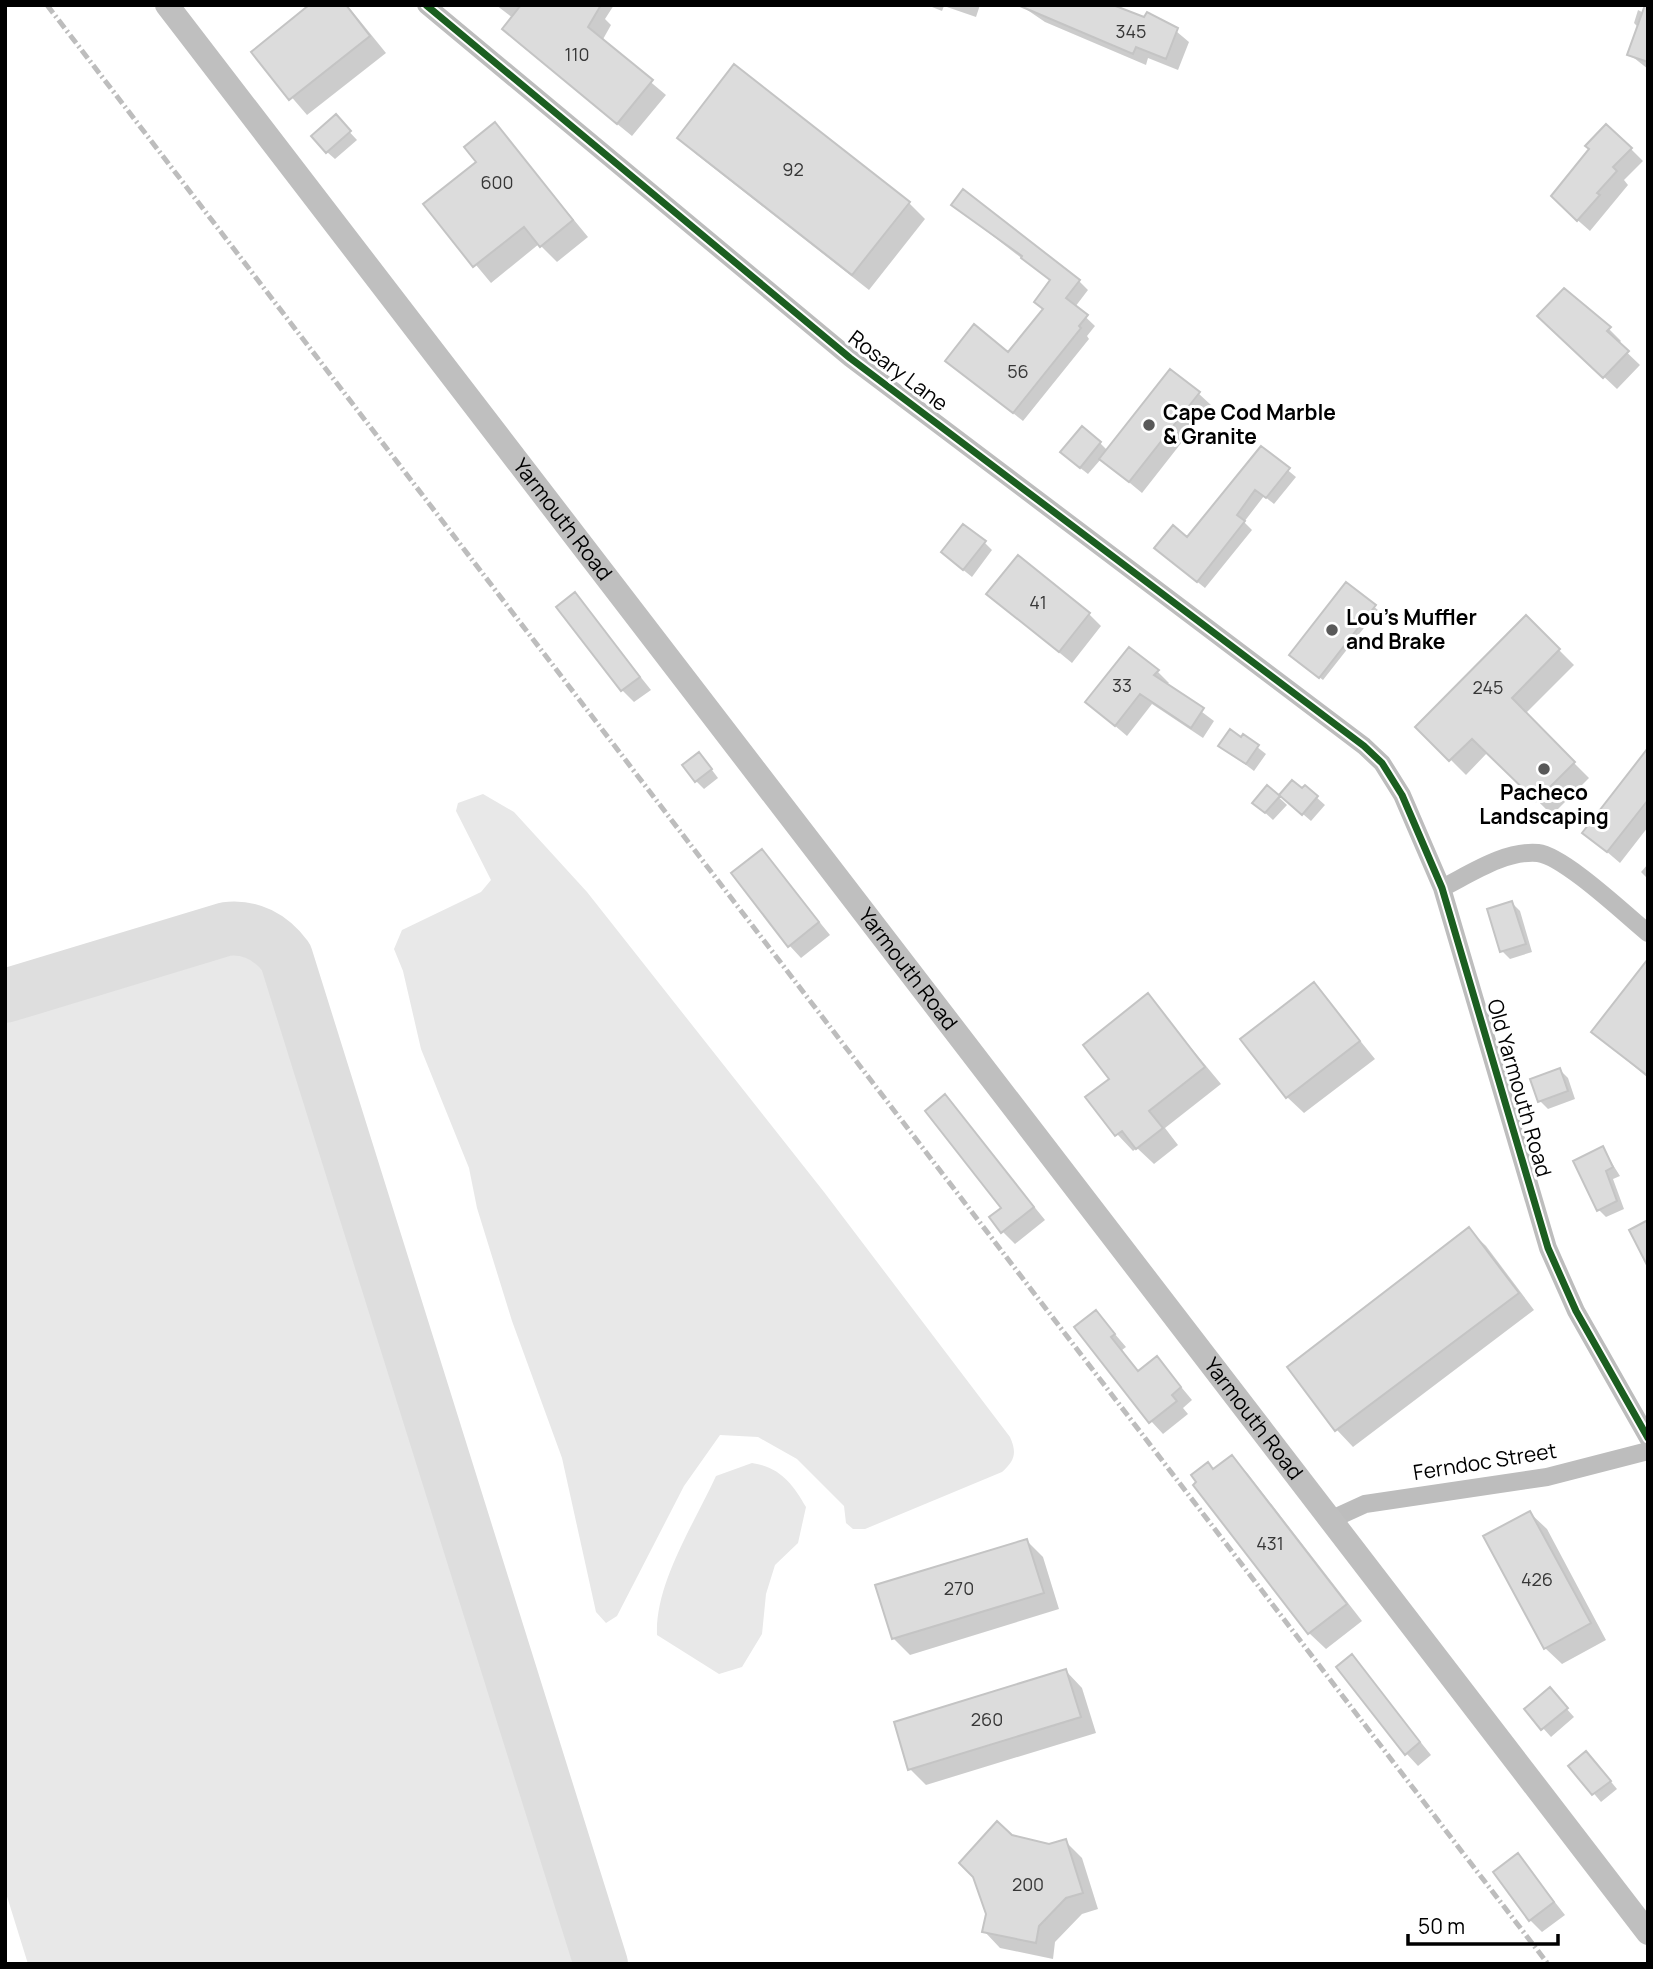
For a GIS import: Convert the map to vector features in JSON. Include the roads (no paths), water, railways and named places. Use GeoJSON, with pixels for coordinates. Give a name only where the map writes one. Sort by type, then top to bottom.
{"type":"FeatureCollection","features":[{"type":"Feature","properties":{"kind":"main road","name":"Yarmouth Road"},"geometry":{"type":"LineString","coordinates":[[167,5],[1648,1933]]}},
{"type":"Feature","properties":{"kind":"street","name":"Rosary Lane"},"geometry":{"type":"LineString","coordinates":[[426,5],[849,358],[1364,746]]}},
{"type":"Feature","properties":{"kind":"street","name":"Old Yarmouth Road"},"geometry":{"type":"LineString","coordinates":[[1364,746],[1382,763],[1402,795],[1442,888],[1548,1248],[1576,1311],[1648,1438]]}},
{"type":"Feature","properties":{"kind":"street"},"geometry":{"type":"LineString","coordinates":[[1442,888],[1492,863],[1517,855],[1540,853],[1590,884],[1648,933]]}},
{"type":"Feature","properties":{"kind":"street","name":"Ferndoc Street"},"geometry":{"type":"LineString","coordinates":[[1330,1520],[1364,1504],[1547,1477],[1648,1451]]}},
{"type":"Feature","properties":{"kind":"railway"},"geometry":{"type":"LineString","coordinates":[[47,5],[1548,1964]]}},
{"type":"Feature","properties":{"kind":"place","name":"Cape Cod Marble & Granite"},"geometry":{"type":"Point","coordinates":[1149,425]}},
{"type":"Feature","properties":{"kind":"place","name":"Lou's Muffler and Brake"},"geometry":{"type":"Point","coordinates":[1332,630]}},
{"type":"Feature","properties":{"kind":"place","name":"Pacheco Landscaping"},"geometry":{"type":"Point","coordinates":[1544,769]}}]}
